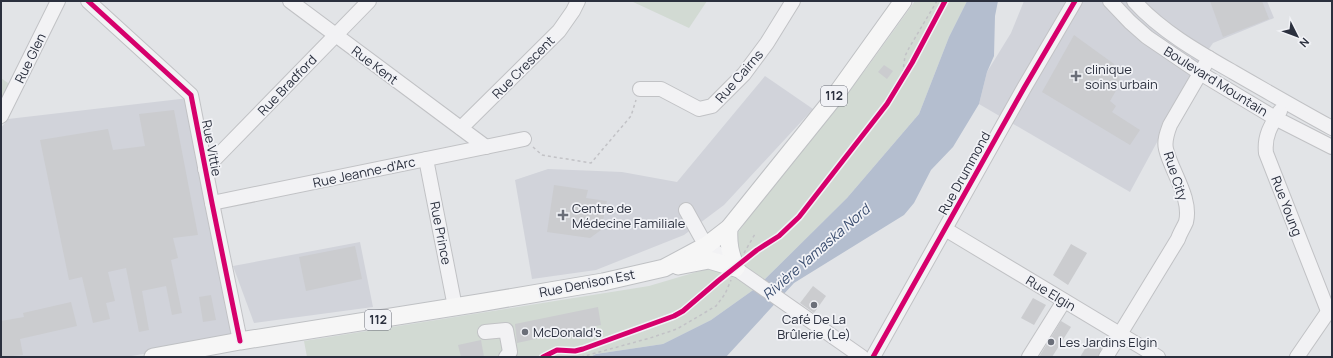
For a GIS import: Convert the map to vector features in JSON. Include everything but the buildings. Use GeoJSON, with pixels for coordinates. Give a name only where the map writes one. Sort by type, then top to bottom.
{"type":"FeatureCollection","features":[{"type":"Feature","properties":{"kind":"main road","name":"Rue Denison Est"},"geometry":{"type":"LineString","coordinates":[[153,357],[240,341],[455,307],[612,279],[664,268],[704,241],[729,228],[760,187],[832,100],[903,1]]}},
{"type":"Feature","properties":{"kind":"main road"},"geometry":{"type":"LineString","coordinates":[[612,279],[704,241],[726,218],[760,187]]}},
{"type":"Feature","properties":{"kind":"main road"},"geometry":{"type":"LineString","coordinates":[[729,228],[728,242],[730,253],[739,270]]}},
{"type":"Feature","properties":{"kind":"main road"},"geometry":{"type":"LineString","coordinates":[[664,268],[709,260],[739,270]]}},
{"type":"Feature","properties":{"kind":"street","name":"Rue Glen"},"geometry":{"type":"LineString","coordinates":[[1,116],[58,1]]}},
{"type":"Feature","properties":{"kind":"street","name":"Rue Vittie"},"geometry":{"type":"LineString","coordinates":[[88,1],[191,96],[240,341]]}},
{"type":"Feature","properties":{"kind":"street","name":"Rue Kent"},"geometry":{"type":"LineString","coordinates":[[290,1],[461,128]]}},
{"type":"Feature","properties":{"kind":"street","name":"Rue Bradford"},"geometry":{"type":"LineString","coordinates":[[206,169],[369,1]]}},
{"type":"Feature","properties":{"kind":"street","name":"Rue Crescent"},"geometry":{"type":"LineString","coordinates":[[461,128],[559,31],[574,11],[578,1]]}},
{"type":"Feature","properties":{"kind":"street","name":"Rue Cairns"},"geometry":{"type":"LineString","coordinates":[[640,88],[661,89],[699,109],[712,106],[744,74],[767,44],[793,1]]}},
{"type":"Feature","properties":{"kind":"street","name":"Rue Drummond"},"geometry":{"type":"LineString","coordinates":[[873,357],[1024,88],[1075,1]]}},
{"type":"Feature","properties":{"kind":"street","name":"Boulevard Mountain"},"geometry":{"type":"LineString","coordinates":[[1110,1],[1147,37],[1200,73],[1275,118],[1332,147]]}},
{"type":"Feature","properties":{"kind":"street","name":"Boulevard Mountain"},"geometry":{"type":"LineString","coordinates":[[1134,1],[1144,13],[1176,37],[1209,58],[1332,128]]}},
{"type":"Feature","properties":{"kind":"street","name":"Rue City"},"geometry":{"type":"LineString","coordinates":[[1106,357],[1121,335],[1178,239],[1186,221],[1186,208],[1183,195],[1166,149],[1166,136],[1170,125],[1209,58]]}},
{"type":"Feature","properties":{"kind":"street","name":"Rue Young"},"geometry":{"type":"LineString","coordinates":[[1285,102],[1268,131],[1265,144],[1266,153],[1330,309]]}},
{"type":"Feature","properties":{"kind":"street"},"geometry":{"type":"LineString","coordinates":[[461,128],[486,147],[524,139]]}},
{"type":"Feature","properties":{"kind":"street","name":"Rue Jeanne-d'Arc"},"geometry":{"type":"LineString","coordinates":[[212,203],[486,147]]}},
{"type":"Feature","properties":{"kind":"street","name":"Rue Prince"},"geometry":{"type":"LineString","coordinates":[[426,159],[455,307]]}},
{"type":"Feature","properties":{"kind":"street"},"geometry":{"type":"LineString","coordinates":[[686,210],[704,241],[739,270],[862,357]]}},
{"type":"Feature","properties":{"kind":"street","name":"Rue Elgin"},"geometry":{"type":"LineString","coordinates":[[945,229],[1158,357]]}},
{"type":"Feature","properties":{"kind":"street"},"geometry":{"type":"LineString","coordinates":[[1029,357],[1064,301]]}},
{"type":"Feature","properties":{"kind":"street"},"geometry":{"type":"LineString","coordinates":[[1297,357],[1330,309]]}},
{"type":"Feature","properties":{"kind":"street"},"geometry":{"type":"LineString","coordinates":[[485,332],[506,330],[510,352],[506,357]]}},
{"type":"Feature","properties":{"kind":"path"},"geometry":{"type":"LineString","coordinates":[[902,79],[905,56],[937,1]]}},
{"type":"Feature","properties":{"kind":"path"},"geometry":{"type":"LineString","coordinates":[[898,85],[909,68]]}},
{"type":"Feature","properties":{"kind":"path"},"geometry":{"type":"LineString","coordinates":[[524,139],[542,155],[592,162],[631,116],[640,88]]}},
{"type":"Feature","properties":{"kind":"path"},"geometry":{"type":"LineString","coordinates":[[581,357],[677,329],[716,306],[739,270],[755,234]]}},
{"type":"Feature","properties":{"kind":"shaded area"},"geometry":{"type":"Polygon","coordinates":[[[631,1],[707,1],[689,28],[631,1]]]}},
{"type":"Feature","properties":{"kind":"shaded area"},"geometry":{"type":"Polygon","coordinates":[[[915,1],[967,1],[949,37],[919,114],[847,198],[756,288],[711,320],[663,344],[596,354],[590,357],[307,357],[304,341],[649,286],[703,270],[711,269],[734,277],[740,268],[735,237],[866,69],[915,1]]]}},
{"type":"Feature","properties":{"kind":"shaded area"},"geometry":{"type":"Polygon","coordinates":[[[1024,1],[1267,1],[1274,18],[1213,43],[1202,59],[1130,192],[979,104],[987,72],[1011,33],[1024,1]]]}},
{"type":"Feature","properties":{"kind":"shaded area"},"geometry":{"type":"Polygon","coordinates":[[[765,76],[813,109],[724,205],[684,235],[596,270],[532,279],[515,180],[548,169],[622,172],[677,182],[765,76]]]}},
{"type":"Feature","properties":{"kind":"shaded area"},"geometry":{"type":"Polygon","coordinates":[[[1,78],[19,91],[1,122],[1,78]]]}},
{"type":"Feature","properties":{"kind":"shaded area"},"geometry":{"type":"Polygon","coordinates":[[[189,98],[236,339],[125,357],[1,357],[1,128],[8,119],[189,98]]]}},
{"type":"Feature","properties":{"kind":"shaded area"},"geometry":{"type":"Polygon","coordinates":[[[360,242],[373,307],[254,323],[233,266],[360,242]]]}},
{"type":"Feature","properties":{"kind":"water","name":"Rivière Yamaska Nord"},"geometry":{"type":"Polygon","coordinates":[[[967,1],[998,1],[995,16],[994,56],[987,72],[979,104],[953,147],[931,170],[914,203],[904,215],[794,283],[726,357],[590,357],[596,354],[663,344],[711,320],[756,288],[847,198],[919,114],[949,37],[967,1]]]}},
{"type":"Feature","properties":{"kind":"cycle path"},"geometry":{"type":"LineString","coordinates":[[88,1],[191,95],[240,341]]}},
{"type":"Feature","properties":{"kind":"cycle path"},"geometry":{"type":"LineString","coordinates":[[543,357],[557,350],[575,351],[583,349],[674,316],[683,311],[757,250],[779,236],[799,217],[887,104],[912,63],[945,1]]}},
{"type":"Feature","properties":{"kind":"cycle path"},"geometry":{"type":"LineString","coordinates":[[873,357],[1024,88],[1075,1]]}},
{"type":"Feature","properties":{"kind":"place","name":"clinique soins urbain"},"geometry":{"type":"Point","coordinates":[1076,76]}},
{"type":"Feature","properties":{"kind":"place","name":"Centre de Médecine Familiale"},"geometry":{"type":"Point","coordinates":[563,215]}},
{"type":"Feature","properties":{"kind":"place","name":"Café De La Brûlerie (Le)"},"geometry":{"type":"Point","coordinates":[814,305]}},
{"type":"Feature","properties":{"kind":"place","name":"McDonald's"},"geometry":{"type":"Point","coordinates":[525,332]}},
{"type":"Feature","properties":{"kind":"place","name":"Les Jardins Elgin"},"geometry":{"type":"Point","coordinates":[1051,342]}}]}
